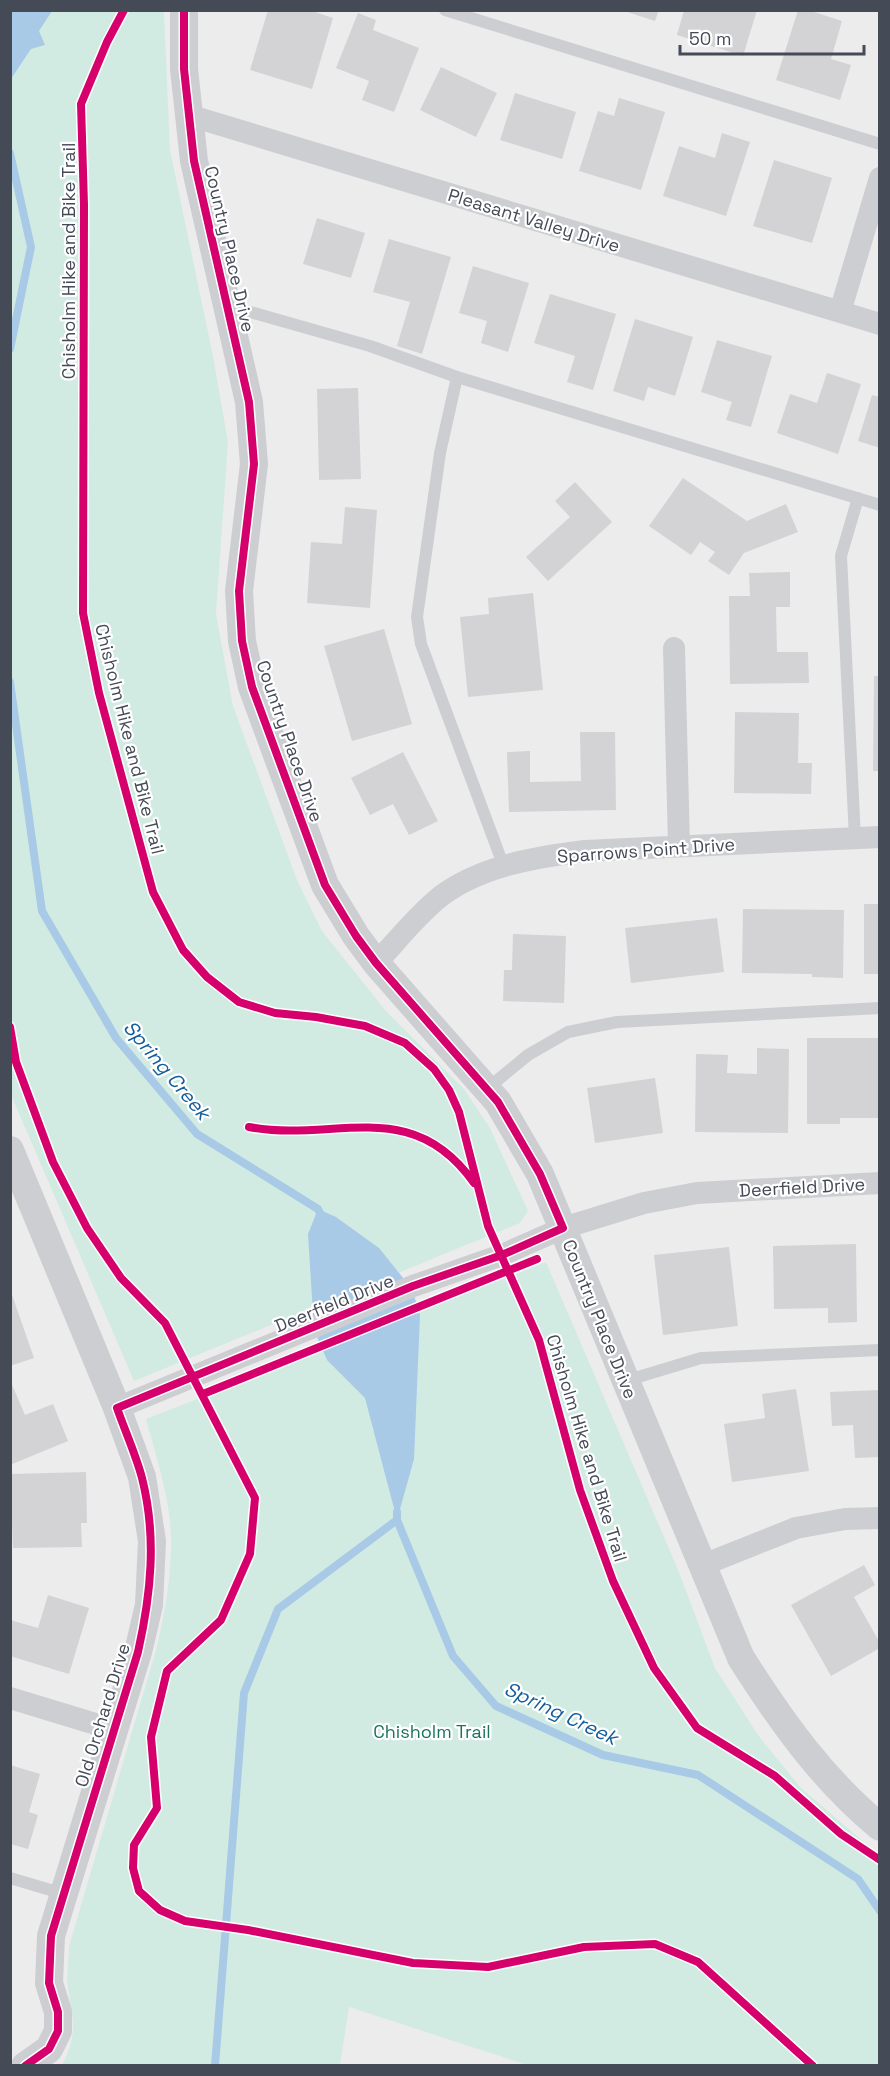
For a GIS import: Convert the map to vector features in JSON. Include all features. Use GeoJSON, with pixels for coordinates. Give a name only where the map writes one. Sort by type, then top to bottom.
{"type":"FeatureCollection","features":[{"type":"Feature","properties":{"kind":"street","name":"Country Place Drive"},"geometry":{"type":"LineString","coordinates":[[184,10],[184,69],[194,161],[249,402],[254,464],[240,591],[242,641],[252,687],[325,885],[356,936],[376,963],[488,1088],[540,1174],[624,1381],[741,1658],[781,1721],[821,1772],[879,1827]]}},
{"type":"Feature","properties":{"kind":"street","name":"Pleasant Valley Drive"},"geometry":{"type":"LineString","coordinates":[[188,115],[879,324]]}},
{"type":"Feature","properties":{"kind":"street"},"geometry":{"type":"LineString","coordinates":[[840,312],[879,178]]}},
{"type":"Feature","properties":{"kind":"street"},"geometry":{"type":"LineString","coordinates":[[674,648],[679,846]]}},
{"type":"Feature","properties":{"kind":"street","name":"Sparrows Point Drive"},"geometry":{"type":"LineString","coordinates":[[376,963],[441,896],[487,872],[537,857],[585,851],[879,837]]}},
{"type":"Feature","properties":{"kind":"street","name":"Old Orchard Drive"},"geometry":{"type":"LineString","coordinates":[[10,1150],[117,1408],[142,1478],[152,1541],[149,1605],[138,1652],[112,1729],[51,1936],[49,1983],[58,2012],[58,2031],[49,2049],[25,2066]]}},
{"type":"Feature","properties":{"kind":"street","name":"Deerfield Drive"},"geometry":{"type":"LineString","coordinates":[[117,1408],[413,1286],[502,1255],[563,1228],[644,1203],[697,1193],[879,1183]]}},
{"type":"Feature","properties":{"kind":"street"},"geometry":{"type":"LineString","coordinates":[[703,1565],[795,1528],[845,1520],[879,1518]]}},
{"type":"Feature","properties":{"kind":"street"},"geometry":{"type":"LineString","coordinates":[[10,1698],[112,1729]]}},
{"type":"Feature","properties":{"kind":"lane"},"geometry":{"type":"LineString","coordinates":[[445,10],[879,144]]}},
{"type":"Feature","properties":{"kind":"lane"},"geometry":{"type":"LineString","coordinates":[[228,306],[370,346],[457,377],[879,505]]}},
{"type":"Feature","properties":{"kind":"lane"},"geometry":{"type":"LineString","coordinates":[[457,377],[440,453],[417,617],[421,644],[504,867]]}},
{"type":"Feature","properties":{"kind":"lane"},"geometry":{"type":"LineString","coordinates":[[855,838],[841,556],[858,498]]}},
{"type":"Feature","properties":{"kind":"lane"},"geometry":{"type":"LineString","coordinates":[[488,1088],[528,1055],[568,1032],[616,1022],[879,1008]]}},
{"type":"Feature","properties":{"kind":"lane"},"geometry":{"type":"LineString","coordinates":[[624,1381],[701,1358],[879,1350]]}},
{"type":"Feature","properties":{"kind":"lane"},"geometry":{"type":"LineString","coordinates":[[10,1878],[64,1894]]}},
{"type":"Feature","properties":{"kind":"green space"},"geometry":{"type":"Polygon","coordinates":[[[10,11],[164,11],[170,150],[213,356],[228,442],[216,614],[233,706],[297,880],[322,931],[386,1011],[464,1089],[490,1128],[528,1211],[520,1223],[134,1381],[11,1095],[10,11]]]}},
{"type":"Feature","properties":{"kind":"green space","name":"Chisholm Trail"},"geometry":{"type":"Polygon","coordinates":[[[546,1262],[679,1572],[715,1668],[758,1735],[801,1788],[879,1855],[879,2065],[527,2065],[349,2007],[340,2065],[62,2066],[73,2027],[67,1984],[69,1946],[156,1650],[167,1596],[170,1526],[162,1479],[146,1419],[546,1262]]]}},
{"type":"Feature","properties":{"kind":"water"},"geometry":{"type":"Polygon","coordinates":[[[11,10],[52,11],[39,31],[45,45],[31,49],[11,79],[11,10]]]}},
{"type":"Feature","properties":{"kind":"water"},"geometry":{"type":"Polygon","coordinates":[[[318,1209],[336,1217],[379,1248],[412,1289],[420,1315],[414,1459],[397,1520],[365,1398],[327,1360],[314,1330],[308,1234],[318,1209]]]}},
{"type":"Feature","properties":{"kind":"building"},"geometry":{"type":"Polygon","coordinates":[[[268,10],[309,10],[333,18],[312,89],[250,70],[268,10]]]}},
{"type":"Feature","properties":{"kind":"building"},"geometry":{"type":"Polygon","coordinates":[[[621,10],[659,10],[655,21],[621,10]]]}},
{"type":"Feature","properties":{"kind":"building"},"geometry":{"type":"Polygon","coordinates":[[[684,10],[757,10],[743,56],[677,35],[684,10]]]}},
{"type":"Feature","properties":{"kind":"building"},"geometry":{"type":"Polygon","coordinates":[[[798,10],[808,10],[842,21],[831,59],[851,65],[840,100],[776,80],[798,10]]]}},
{"type":"Feature","properties":{"kind":"building"},"geometry":{"type":"Polygon","coordinates":[[[358,13],[376,20],[373,30],[419,48],[394,112],[362,100],[369,81],[336,68],[358,13]]]}},
{"type":"Feature","properties":{"kind":"building"},"geometry":{"type":"Polygon","coordinates":[[[441,67],[497,93],[476,137],[420,110],[441,67]]]}},
{"type":"Feature","properties":{"kind":"building"},"geometry":{"type":"Polygon","coordinates":[[[515,93],[576,112],[562,159],[500,140],[515,93]]]}},
{"type":"Feature","properties":{"kind":"building"},"geometry":{"type":"Polygon","coordinates":[[[619,98],[665,112],[641,190],[579,171],[598,111],[614,116],[619,98]]]}},
{"type":"Feature","properties":{"kind":"building"},"geometry":{"type":"Polygon","coordinates":[[[722,133],[750,142],[726,216],[663,196],[679,146],[715,158],[722,133]]]}},
{"type":"Feature","properties":{"kind":"building"},"geometry":{"type":"Polygon","coordinates":[[[774,160],[832,178],[812,243],[753,226],[774,160]]]}},
{"type":"Feature","properties":{"kind":"building"},"geometry":{"type":"Polygon","coordinates":[[[317,218],[365,233],[351,278],[303,264],[317,218]]]}},
{"type":"Feature","properties":{"kind":"building"},"geometry":{"type":"Polygon","coordinates":[[[389,239],[451,257],[422,354],[397,346],[410,302],[373,292],[389,239]]]}},
{"type":"Feature","properties":{"kind":"building"},"geometry":{"type":"Polygon","coordinates":[[[473,266],[529,283],[508,352],[481,343],[487,321],[459,313],[473,266]]]}},
{"type":"Feature","properties":{"kind":"building"},"geometry":{"type":"Polygon","coordinates":[[[550,294],[616,314],[593,390],[567,382],[575,356],[534,343],[550,294]]]}},
{"type":"Feature","properties":{"kind":"building"},"geometry":{"type":"Polygon","coordinates":[[[635,319],[693,337],[675,396],[648,387],[644,401],[613,391],[635,319]]]}},
{"type":"Feature","properties":{"kind":"building"},"geometry":{"type":"Polygon","coordinates":[[[717,340],[772,356],[751,427],[726,420],[732,402],[701,392],[717,340]]]}},
{"type":"Feature","properties":{"kind":"building"},"geometry":{"type":"Polygon","coordinates":[[[827,373],[861,384],[838,454],[777,433],[790,394],[817,403],[827,373]]]}},
{"type":"Feature","properties":{"kind":"building"},"geometry":{"type":"Polygon","coordinates":[[[358,388],[361,479],[319,480],[317,389],[358,388]]]}},
{"type":"Feature","properties":{"kind":"building"},"geometry":{"type":"Polygon","coordinates":[[[872,395],[880,397],[880,448],[858,441],[872,395]]]}},
{"type":"Feature","properties":{"kind":"building"},"geometry":{"type":"Polygon","coordinates":[[[683,478],[747,521],[786,504],[798,532],[744,553],[729,575],[708,561],[715,552],[700,542],[691,555],[649,526],[683,478]]]}},
{"type":"Feature","properties":{"kind":"building"},"geometry":{"type":"Polygon","coordinates":[[[575,482],[612,522],[548,581],[526,557],[570,517],[555,501],[575,482]]]}},
{"type":"Feature","properties":{"kind":"building"},"geometry":{"type":"Polygon","coordinates":[[[345,507],[377,510],[370,608],[307,603],[311,542],[342,544],[345,507]]]}},
{"type":"Feature","properties":{"kind":"building"},"geometry":{"type":"Polygon","coordinates":[[[790,572],[790,607],[776,607],[777,652],[808,652],[809,683],[730,684],[729,596],[750,596],[749,573],[790,572]]]}},
{"type":"Feature","properties":{"kind":"building"},"geometry":{"type":"Polygon","coordinates":[[[533,593],[543,690],[468,697],[460,617],[489,614],[488,598],[533,593]]]}},
{"type":"Feature","properties":{"kind":"building"},"geometry":{"type":"Polygon","coordinates":[[[384,629],[412,724],[352,741],[324,646],[384,629]]]}},
{"type":"Feature","properties":{"kind":"building"},"geometry":{"type":"Polygon","coordinates":[[[874,676],[880,676],[880,771],[873,771],[874,676]]]}},
{"type":"Feature","properties":{"kind":"building"},"geometry":{"type":"Polygon","coordinates":[[[735,712],[799,713],[798,763],[812,763],[811,794],[734,793],[735,712]]]}},
{"type":"Feature","properties":{"kind":"building"},"geometry":{"type":"Polygon","coordinates":[[[580,732],[615,732],[616,810],[509,812],[507,752],[530,751],[530,782],[581,781],[580,732]]]}},
{"type":"Feature","properties":{"kind":"building"},"geometry":{"type":"Polygon","coordinates":[[[403,752],[438,821],[409,835],[393,804],[370,815],[351,778],[403,752]]]}},
{"type":"Feature","properties":{"kind":"building"},"geometry":{"type":"Polygon","coordinates":[[[864,904],[880,904],[880,974],[864,974],[864,904]]]}},
{"type":"Feature","properties":{"kind":"building"},"geometry":{"type":"Polygon","coordinates":[[[743,909],[844,910],[843,978],[812,977],[812,974],[742,973],[743,909]]]}},
{"type":"Feature","properties":{"kind":"building"},"geometry":{"type":"Polygon","coordinates":[[[717,918],[724,972],[631,983],[625,928],[717,918]]]}},
{"type":"Feature","properties":{"kind":"building"},"geometry":{"type":"Polygon","coordinates":[[[513,934],[566,936],[564,1003],[503,1001],[504,970],[512,970],[513,934]]]}},
{"type":"Feature","properties":{"kind":"building"},"geometry":{"type":"Polygon","coordinates":[[[807,1038],[880,1038],[880,1118],[840,1118],[840,1124],[807,1124],[807,1038]]]}},
{"type":"Feature","properties":{"kind":"building"},"geometry":{"type":"Polygon","coordinates":[[[757,1048],[789,1049],[788,1133],[695,1132],[696,1054],[728,1055],[727,1073],[757,1074],[757,1048]]]}},
{"type":"Feature","properties":{"kind":"building"},"geometry":{"type":"Polygon","coordinates":[[[655,1078],[663,1133],[595,1143],[587,1088],[655,1078]]]}},
{"type":"Feature","properties":{"kind":"building"},"geometry":{"type":"Polygon","coordinates":[[[856,1244],[857,1322],[828,1323],[828,1308],[774,1309],[773,1246],[856,1244]]]}},
{"type":"Feature","properties":{"kind":"building"},"geometry":{"type":"Polygon","coordinates":[[[729,1247],[738,1326],[663,1335],[654,1255],[729,1247]]]}},
{"type":"Feature","properties":{"kind":"building"},"geometry":{"type":"Polygon","coordinates":[[[10,1289],[34,1358],[10,1366],[10,1289]]]}},
{"type":"Feature","properties":{"kind":"building"},"geometry":{"type":"Polygon","coordinates":[[[10,1380],[25,1415],[53,1404],[68,1441],[10,1465],[10,1380]]]}},
{"type":"Feature","properties":{"kind":"building"},"geometry":{"type":"Polygon","coordinates":[[[796,1389],[809,1471],[732,1482],[724,1424],[765,1418],[762,1394],[796,1389]]]}},
{"type":"Feature","properties":{"kind":"building"},"geometry":{"type":"Polygon","coordinates":[[[880,1390],[880,1457],[855,1458],[853,1425],[832,1426],[830,1392],[880,1390]]]}},
{"type":"Feature","properties":{"kind":"building"},"geometry":{"type":"Polygon","coordinates":[[[86,1472],[87,1523],[81,1523],[82,1547],[13,1548],[10,1474],[86,1472]]]}},
{"type":"Feature","properties":{"kind":"building"},"geometry":{"type":"Polygon","coordinates":[[[864,1565],[875,1585],[854,1597],[880,1643],[880,1648],[831,1676],[791,1605],[864,1565]]]}},
{"type":"Feature","properties":{"kind":"building"},"geometry":{"type":"Polygon","coordinates":[[[48,1595],[89,1608],[69,1674],[10,1656],[10,1620],[38,1628],[48,1595]]]}},
{"type":"Feature","properties":{"kind":"building"},"geometry":{"type":"Polygon","coordinates":[[[10,1765],[40,1774],[29,1812],[38,1815],[28,1849],[10,1844],[10,1765]]]}},
{"type":"Feature","properties":{"kind":"waterway","name":"Spring Creek"},"geometry":{"type":"LineString","coordinates":[[10,153],[31,247],[10,349]]}},
{"type":"Feature","properties":{"kind":"waterway","name":"Spring Creek"},"geometry":{"type":"LineString","coordinates":[[10,682],[42,911],[116,1038],[197,1134],[318,1209],[322,1217]]}},
{"type":"Feature","properties":{"kind":"waterway","name":"Spring Creek"},"geometry":{"type":"LineString","coordinates":[[397,1512],[397,1520],[453,1656],[496,1706],[603,1755],[698,1775],[858,1879],[880,1911]]}},
{"type":"Feature","properties":{"kind":"waterway","name":"Spring Creek"},"geometry":{"type":"LineString","coordinates":[[215,2066],[244,1693],[278,1609],[397,1520]]}},
{"type":"Feature","properties":{"kind":"cycle path","name":"Chisholm Hike and Bike Trail"},"geometry":{"type":"LineString","coordinates":[[124,10],[107,42],[81,104],[84,205],[83,613],[99,693],[153,892],[183,950],[207,977],[239,1002],[275,1013],[316,1017],[365,1026],[405,1043],[434,1069],[449,1090],[459,1112],[488,1226],[539,1340],[580,1490],[613,1581],[654,1668],[697,1728],[775,1776],[841,1834],[880,1860]]}},
{"type":"Feature","properties":{"kind":"cycle path"},"geometry":{"type":"LineString","coordinates":[[25,2066],[49,2049],[58,2031],[58,2012],[49,1983],[51,1936],[138,1652],[146,1609],[151,1544],[147,1500],[140,1469],[117,1408],[413,1286],[502,1255],[563,1228],[540,1174],[498,1102],[376,963],[356,936],[325,885],[252,687],[242,641],[239,591],[254,464],[249,402],[194,161],[184,69],[184,10]]}},
{"type":"Feature","properties":{"kind":"cycle path"},"geometry":{"type":"LineString","coordinates":[[10,1027],[16,1062],[53,1162],[87,1228],[121,1278],[165,1323],[255,1498],[250,1554],[221,1620],[167,1671],[151,1737],[157,1808],[134,1845],[133,1868],[139,1891],[160,1910],[185,1921],[248,1930],[413,1963],[488,1967],[584,1947],[655,1944],[698,1962],[813,2066]]}},
{"type":"Feature","properties":{"kind":"cycle path"},"geometry":{"type":"LineString","coordinates":[[249,1127],[281,1130],[341,1128],[398,1130],[424,1139],[450,1156],[474,1183]]}},
{"type":"Feature","properties":{"kind":"cycle path"},"geometry":{"type":"LineString","coordinates":[[203,1394],[537,1259]]}}]}
